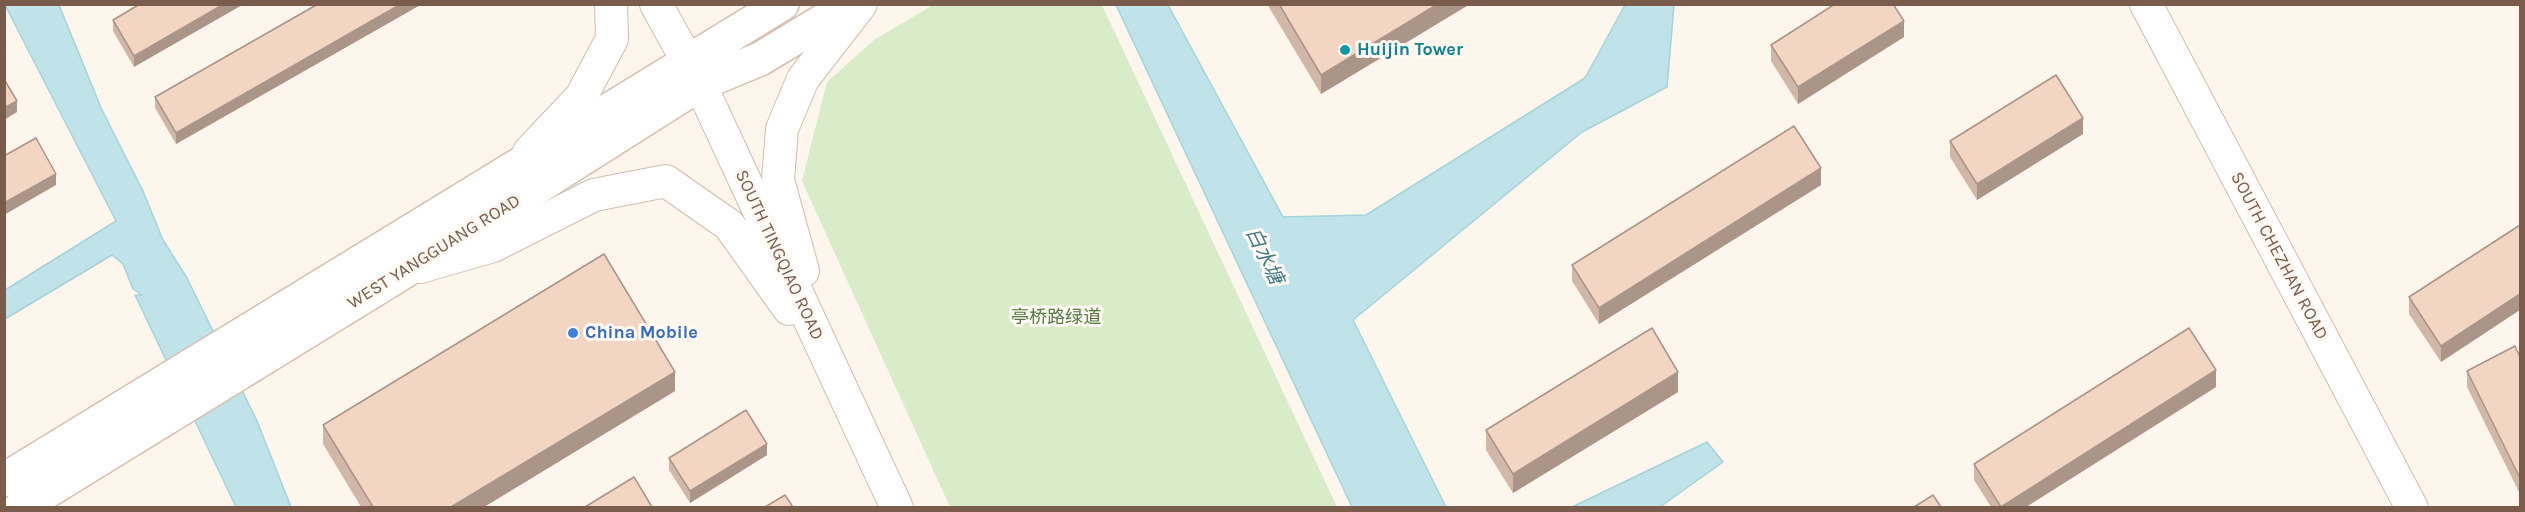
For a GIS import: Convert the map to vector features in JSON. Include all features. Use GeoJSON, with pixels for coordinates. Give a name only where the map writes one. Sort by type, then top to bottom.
{"type":"FeatureCollection","features":[{"type":"Feature","properties":{"kind":"main road","name":"WEST YANGGUANG ROAD"},"geometry":{"type":"LineString","coordinates":[[249,349],[402,273],[694,73],[782,4]]}},
{"type":"Feature","properties":{"kind":"main road","name":"WEST YANGGUANG ROAD"},"geometry":{"type":"LineString","coordinates":[[20,507],[156,406],[249,349],[518,164],[694,73],[760,59],[851,4]]}},
{"type":"Feature","properties":{"kind":"main road","name":"WEST YANGGUANG ROAD"},"geometry":{"type":"LineString","coordinates":[[4,480],[156,406]]}},
{"type":"Feature","properties":{"kind":"street"},"geometry":{"type":"LineString","coordinates":[[518,164],[581,97],[612,39],[611,4]]}},
{"type":"Feature","properties":{"kind":"street","name":"SOUTH TINGQIAO ROAD"},"geometry":{"type":"LineString","coordinates":[[656,4],[694,73],[897,507]]}},
{"type":"Feature","properties":{"kind":"street"},"geometry":{"type":"LineString","coordinates":[[834,372],[778,180],[782,129],[803,79],[861,4]]}},
{"type":"Feature","properties":{"kind":"street","name":"SOUTH CHEZHAN ROAD"},"geometry":{"type":"LineString","coordinates":[[2146,4],[2412,507]]}},
{"type":"Feature","properties":{"kind":"street"},"geometry":{"type":"LineString","coordinates":[[402,273],[493,246],[594,195],[666,181],[729,225],[834,372]]}},
{"type":"Feature","properties":{"kind":"green space","name":"亭桥路绿道"},"geometry":{"type":"Polygon","coordinates":[[[933,5],[1102,5],[1337,507],[950,507],[802,181],[827,82],[874,40],[933,5]]]}},
{"type":"Feature","properties":{"kind":"water"},"geometry":{"type":"Polygon","coordinates":[[[5,5],[59,5],[102,110],[143,191],[163,240],[187,278],[257,421],[291,507],[236,507],[135,295],[142,295],[133,289],[123,264],[112,255],[5,319],[5,290],[116,221],[5,5]]]}},
{"type":"Feature","properties":{"kind":"water","name":"白水塘"},"geometry":{"type":"Polygon","coordinates":[[[1116,5],[1168,5],[1283,217],[1366,215],[1585,78],[1625,5],[1674,5],[1667,87],[1582,132],[1353,320],[1446,507],[1352,507],[1116,5]]]}},
{"type":"Feature","properties":{"kind":"water"},"geometry":{"type":"Polygon","coordinates":[[[1707,442],[1723,462],[1660,507],[1572,507],[1707,442]]]}},
{"type":"Feature","properties":{"kind":"building"},"geometry":{"type":"Polygon","coordinates":[[[140,4],[224,4],[134,56],[113,20],[140,4]]]}},
{"type":"Feature","properties":{"kind":"building"},"geometry":{"type":"Polygon","coordinates":[[[318,4],[401,4],[176,133],[155,97],[318,4]]]}},
{"type":"Feature","properties":{"kind":"building","name":"Huijin Tower"},"geometry":{"type":"Polygon","coordinates":[[[1279,4],[1438,4],[1321,75],[1279,4]]]}},
{"type":"Feature","properties":{"kind":"building"},"geometry":{"type":"Polygon","coordinates":[[[1835,4],[1893,4],[1904,21],[1798,87],[1771,45],[1835,4]]]}},
{"type":"Feature","properties":{"kind":"building"},"geometry":{"type":"Polygon","coordinates":[[[2056,75],[2083,118],[1977,184],[1950,141],[2056,75]]]}},
{"type":"Feature","properties":{"kind":"building"},"geometry":{"type":"Polygon","coordinates":[[[4,79],[17,101],[4,108],[4,79]]]}},
{"type":"Feature","properties":{"kind":"building"},"geometry":{"type":"Polygon","coordinates":[[[1794,126],[1821,168],[1599,308],[1572,265],[1794,126]]]}},
{"type":"Feature","properties":{"kind":"building"},"geometry":{"type":"Polygon","coordinates":[[[36,138],[56,174],[4,203],[4,156],[36,138]]]}},
{"type":"Feature","properties":{"kind":"building"},"geometry":{"type":"Polygon","coordinates":[[[2520,225],[2520,294],[2441,346],[2409,297],[2520,225]]]}},
{"type":"Feature","properties":{"kind":"building","name":"China Mobile"},"geometry":{"type":"Polygon","coordinates":[[[604,254],[675,372],[451,507],[373,507],[323,425],[604,254]]]}},
{"type":"Feature","properties":{"kind":"building"},"geometry":{"type":"Polygon","coordinates":[[[1652,328],[1678,372],[1513,474],[1486,430],[1652,328]]]}},
{"type":"Feature","properties":{"kind":"building"},"geometry":{"type":"Polygon","coordinates":[[[2189,328],[2216,370],[2001,507],[1974,464],[2189,328]]]}},
{"type":"Feature","properties":{"kind":"building"},"geometry":{"type":"Polygon","coordinates":[[[2515,346],[2520,357],[2520,478],[2467,371],[2515,346]]]}},
{"type":"Feature","properties":{"kind":"building"},"geometry":{"type":"Polygon","coordinates":[[[746,410],[767,444],[690,491],[669,458],[746,410]]]}},
{"type":"Feature","properties":{"kind":"building"},"geometry":{"type":"Polygon","coordinates":[[[634,477],[652,507],[585,507],[634,477]]]}},
{"type":"Feature","properties":{"kind":"building"},"geometry":{"type":"Polygon","coordinates":[[[785,495],[793,507],[765,507],[785,495]]]}},
{"type":"Feature","properties":{"kind":"building"},"geometry":{"type":"Polygon","coordinates":[[[1933,495],[1941,507],[1914,507],[1933,495]]]}},
{"type":"Feature","properties":{"kind":"place","name":"Huijin Tower"},"geometry":{"type":"Point","coordinates":[1345,50]}},
{"type":"Feature","properties":{"kind":"place","name":"China Mobile"},"geometry":{"type":"Point","coordinates":[573,333]}}]}
